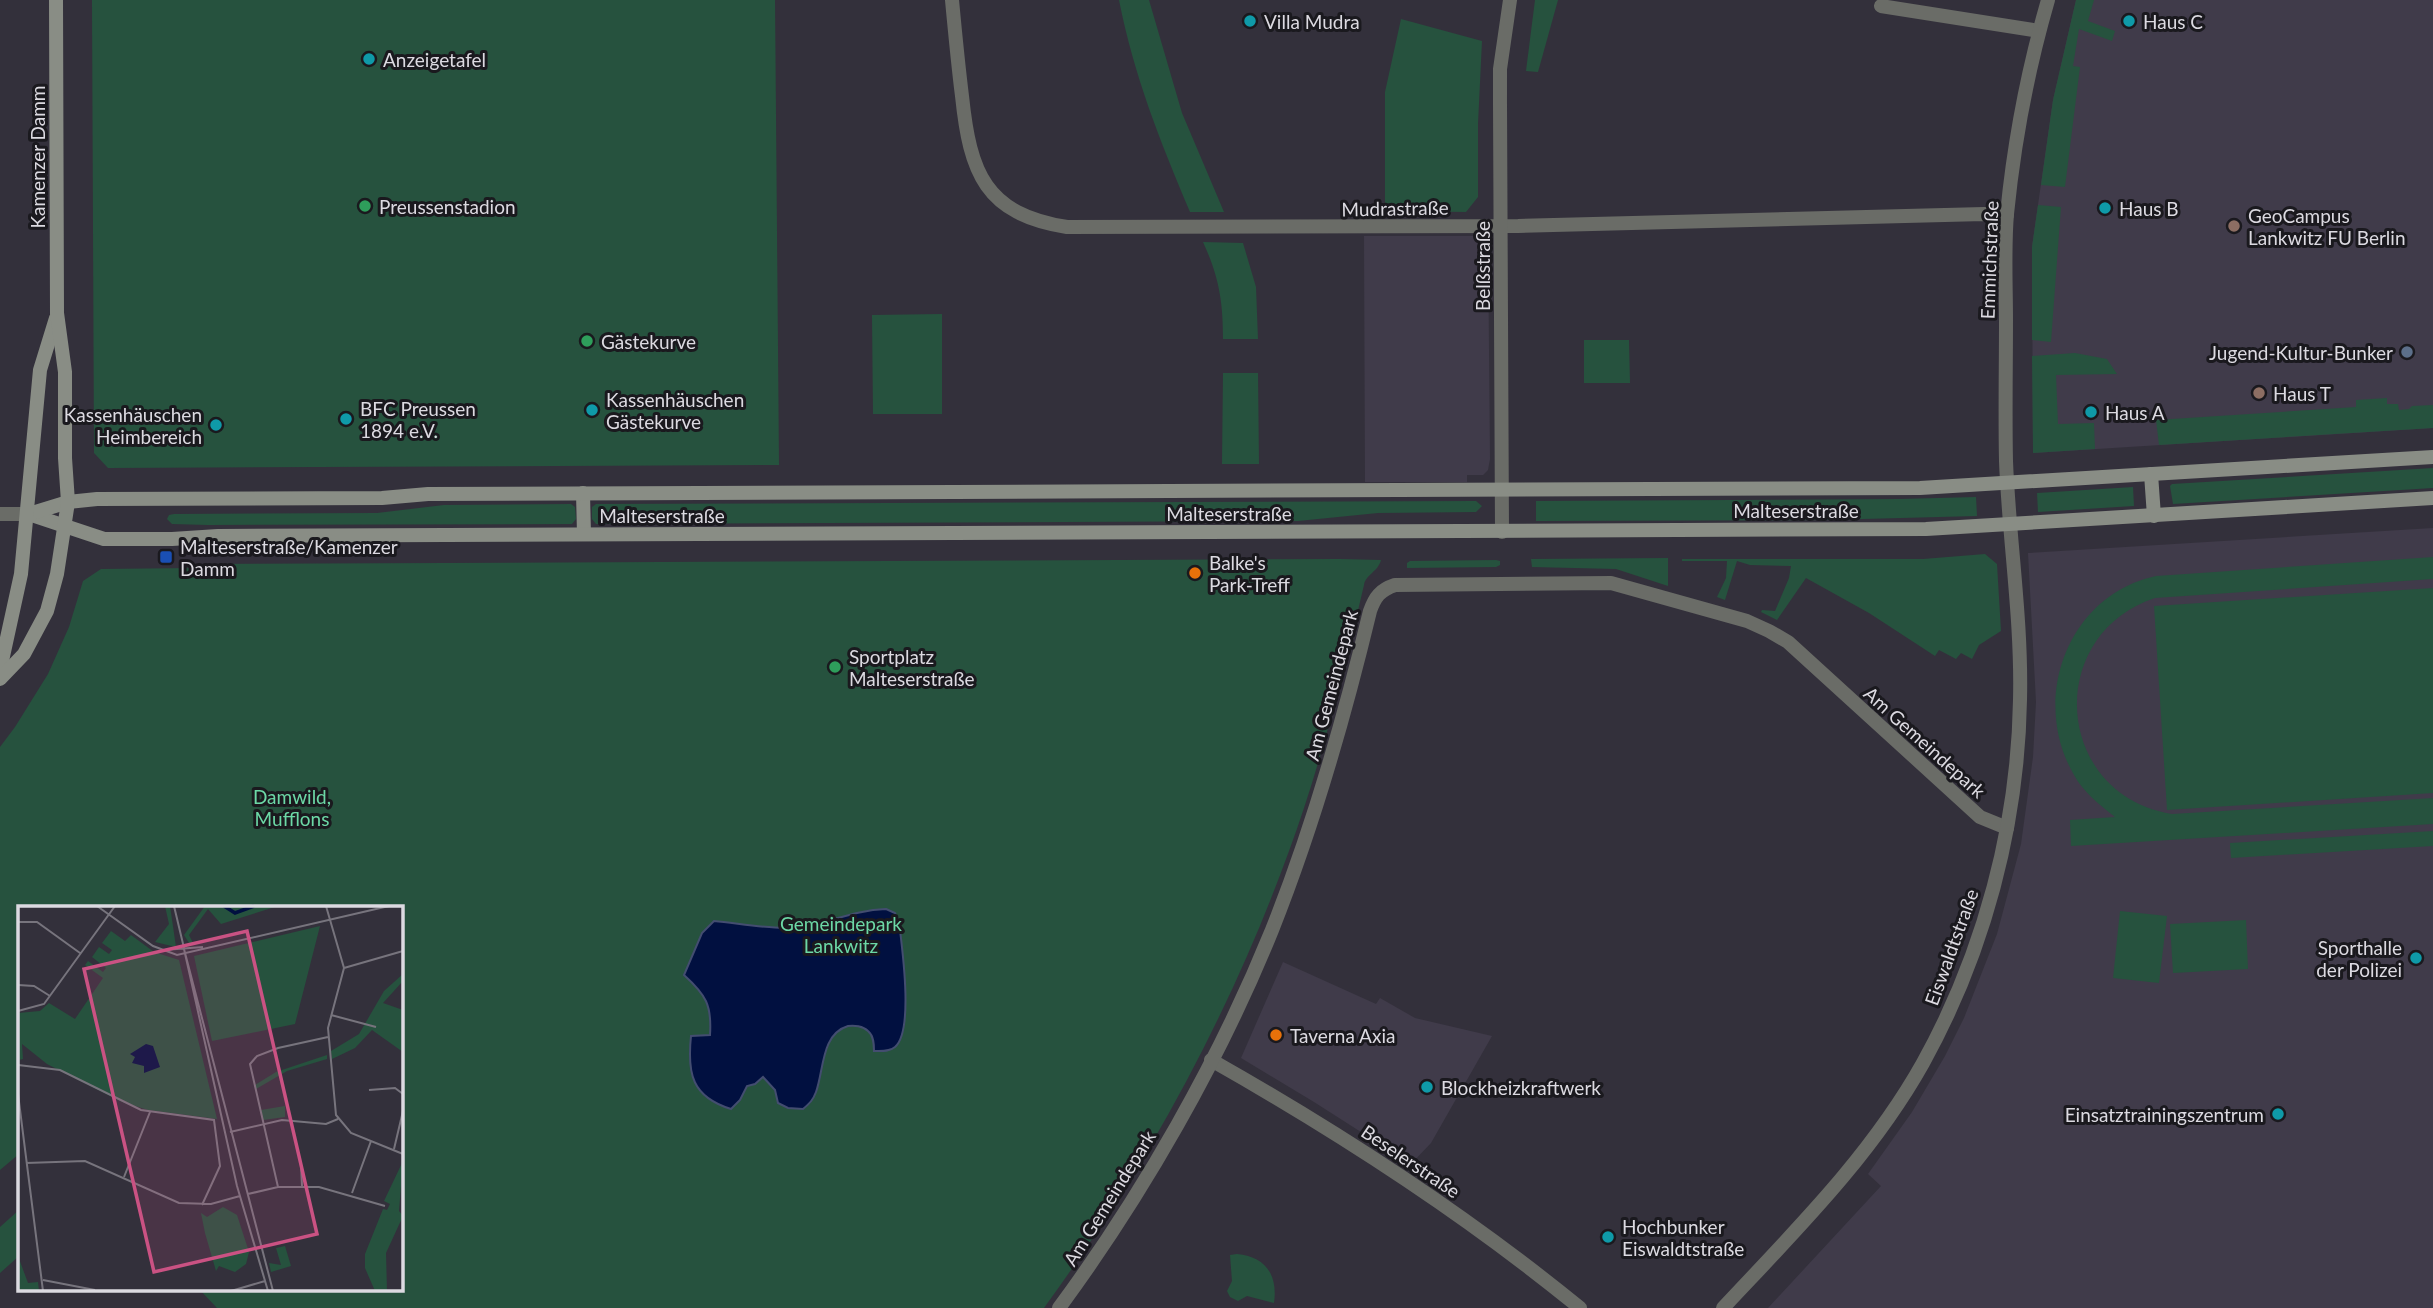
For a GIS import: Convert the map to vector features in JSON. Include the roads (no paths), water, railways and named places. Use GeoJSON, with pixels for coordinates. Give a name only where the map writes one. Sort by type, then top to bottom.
{"type":"FeatureCollection","features":[{"type":"Feature","properties":{"kind":"main road","name":"Kamenzer Damm"},"geometry":{"type":"LineString","coordinates":[[0,679],[24,654],[47,611],[66,526],[68,502],[65,372],[57,313],[56,0]]}},
{"type":"Feature","properties":{"kind":"main road","name":"Kamenzer Damm"},"geometry":{"type":"LineString","coordinates":[[0,670],[21,574],[29,514],[40,370],[57,313]]}},
{"type":"Feature","properties":{"kind":"main road","name":"Malteserstraße"},"geometry":{"type":"LineString","coordinates":[[29,514],[68,502],[97,499],[1920,488],[2433,457]]}},
{"type":"Feature","properties":{"kind":"main road"},"geometry":{"type":"LineString","coordinates":[[2151,474],[2154,516]]}},
{"type":"Feature","properties":{"kind":"main road"},"geometry":{"type":"LineString","coordinates":[[583,494],[584,534]]}},
{"type":"Feature","properties":{"kind":"main road","name":"Malteserstraße"},"geometry":{"type":"LineString","coordinates":[[29,514],[104,538],[172,539],[218,536],[1926,529],[2433,498]]}},
{"type":"Feature","properties":{"kind":"street","name":"Mudrastraße"},"geometry":{"type":"LineString","coordinates":[[952,0],[965,131],[976,169],[995,196],[1016,212],[1039,222],[1068,227],[1501,226],[2007,215]]}},
{"type":"Feature","properties":{"kind":"street","name":"Belßstraße"},"geometry":{"type":"LineString","coordinates":[[1502,531],[1500,69],[1510,0]]}},
{"type":"Feature","properties":{"kind":"street","name":"Emmichstraße"},"geometry":{"type":"LineString","coordinates":[[2011,524],[2008,482],[2007,215],[2018,137],[2039,31],[2048,0]]}},
{"type":"Feature","properties":{"kind":"street"},"geometry":{"type":"LineString","coordinates":[[1881,6],[2039,31]]}},
{"type":"Feature","properties":{"kind":"street","name":"Malteserstraße"},"geometry":{"type":"LineString","coordinates":[[0,514],[29,514]]}},
{"type":"Feature","properties":{"kind":"street","name":"Eiswaldtstraße"},"geometry":{"type":"LineString","coordinates":[[1723,1308],[1847,1173],[1886,1122],[1923,1064],[1970,961],[1997,873],[2018,761],[2021,696],[2011,524]]}},
{"type":"Feature","properties":{"kind":"street","name":"Am Gemeindepark"},"geometry":{"type":"LineString","coordinates":[[1059,1308],[1146,1178],[1211,1060],[1253,974],[1289,882],[1343,720],[1375,598],[1384,589],[1395,585],[1611,583],[1747,621],[1788,642],[1980,817],[2007,828]]}},
{"type":"Feature","properties":{"kind":"street","name":"Beselerstraße"},"geometry":{"type":"LineString","coordinates":[[1211,1060],[1335,1133],[1402,1177],[1580,1308]]}},
{"type":"Feature","properties":{"kind":"place","name":"Villa Mudra"},"geometry":{"type":"Point","coordinates":[1250,21]}},
{"type":"Feature","properties":{"kind":"place","name":"Haus C"},"geometry":{"type":"Point","coordinates":[2129,21]}},
{"type":"Feature","properties":{"kind":"place","name":"Anzeigetafel"},"geometry":{"type":"Point","coordinates":[369,59]}},
{"type":"Feature","properties":{"kind":"place","name":"Preussenstadion"},"geometry":{"type":"Point","coordinates":[365,206]}},
{"type":"Feature","properties":{"kind":"place","name":"Haus B"},"geometry":{"type":"Point","coordinates":[2105,208]}},
{"type":"Feature","properties":{"kind":"place","name":"GeoCampus Lankwitz FU Berlin"},"geometry":{"type":"Point","coordinates":[2234,226]}},
{"type":"Feature","properties":{"kind":"place","name":"Gästekurve"},"geometry":{"type":"Point","coordinates":[587,341]}},
{"type":"Feature","properties":{"kind":"place","name":"Jugend-Kultur-Bunker"},"geometry":{"type":"Point","coordinates":[2407,352]}},
{"type":"Feature","properties":{"kind":"place","name":"Haus T"},"geometry":{"type":"Point","coordinates":[2259,393]}},
{"type":"Feature","properties":{"kind":"place","name":"Kassenhäuschen Gästekurve"},"geometry":{"type":"Point","coordinates":[592,410]}},
{"type":"Feature","properties":{"kind":"place","name":"Haus A"},"geometry":{"type":"Point","coordinates":[2091,412]}},
{"type":"Feature","properties":{"kind":"place","name":"BFC Preussen 1894 e.V."},"geometry":{"type":"Point","coordinates":[346,419]}},
{"type":"Feature","properties":{"kind":"place","name":"Kassenhäuschen Heimbereich"},"geometry":{"type":"Point","coordinates":[216,425]}},
{"type":"Feature","properties":{"kind":"place","name":"Malteserstraße/Kamenzer Damm"},"geometry":{"type":"Point","coordinates":[166,557]}},
{"type":"Feature","properties":{"kind":"place","name":"Balke's Park-Treff"},"geometry":{"type":"Point","coordinates":[1195,573]}},
{"type":"Feature","properties":{"kind":"place","name":"Sportplatz Malteserstraße"},"geometry":{"type":"Point","coordinates":[835,667]}},
{"type":"Feature","properties":{"kind":"place","name":"Sporthalle der Polizei"},"geometry":{"type":"Point","coordinates":[2416,958]}},
{"type":"Feature","properties":{"kind":"place","name":"Taverna Axia"},"geometry":{"type":"Point","coordinates":[1276,1035]}},
{"type":"Feature","properties":{"kind":"place","name":"Blockheizkraftwerk"},"geometry":{"type":"Point","coordinates":[1427,1087]}},
{"type":"Feature","properties":{"kind":"place","name":"Einsatztrainingszentrum"},"geometry":{"type":"Point","coordinates":[2278,1114]}},
{"type":"Feature","properties":{"kind":"place","name":"Hochbunker Eiswaldtstraße"},"geometry":{"type":"Point","coordinates":[1608,1237]}},
{"type":"Feature","properties":{"kind":"park label","name":"Damwild, Mufflons"},"geometry":{"type":"Point","coordinates":[292,807]}},
{"type":"Feature","properties":{"kind":"park label","name":"Gemeindepark Lankwitz"},"geometry":{"type":"Point","coordinates":[841,934]}}]}
